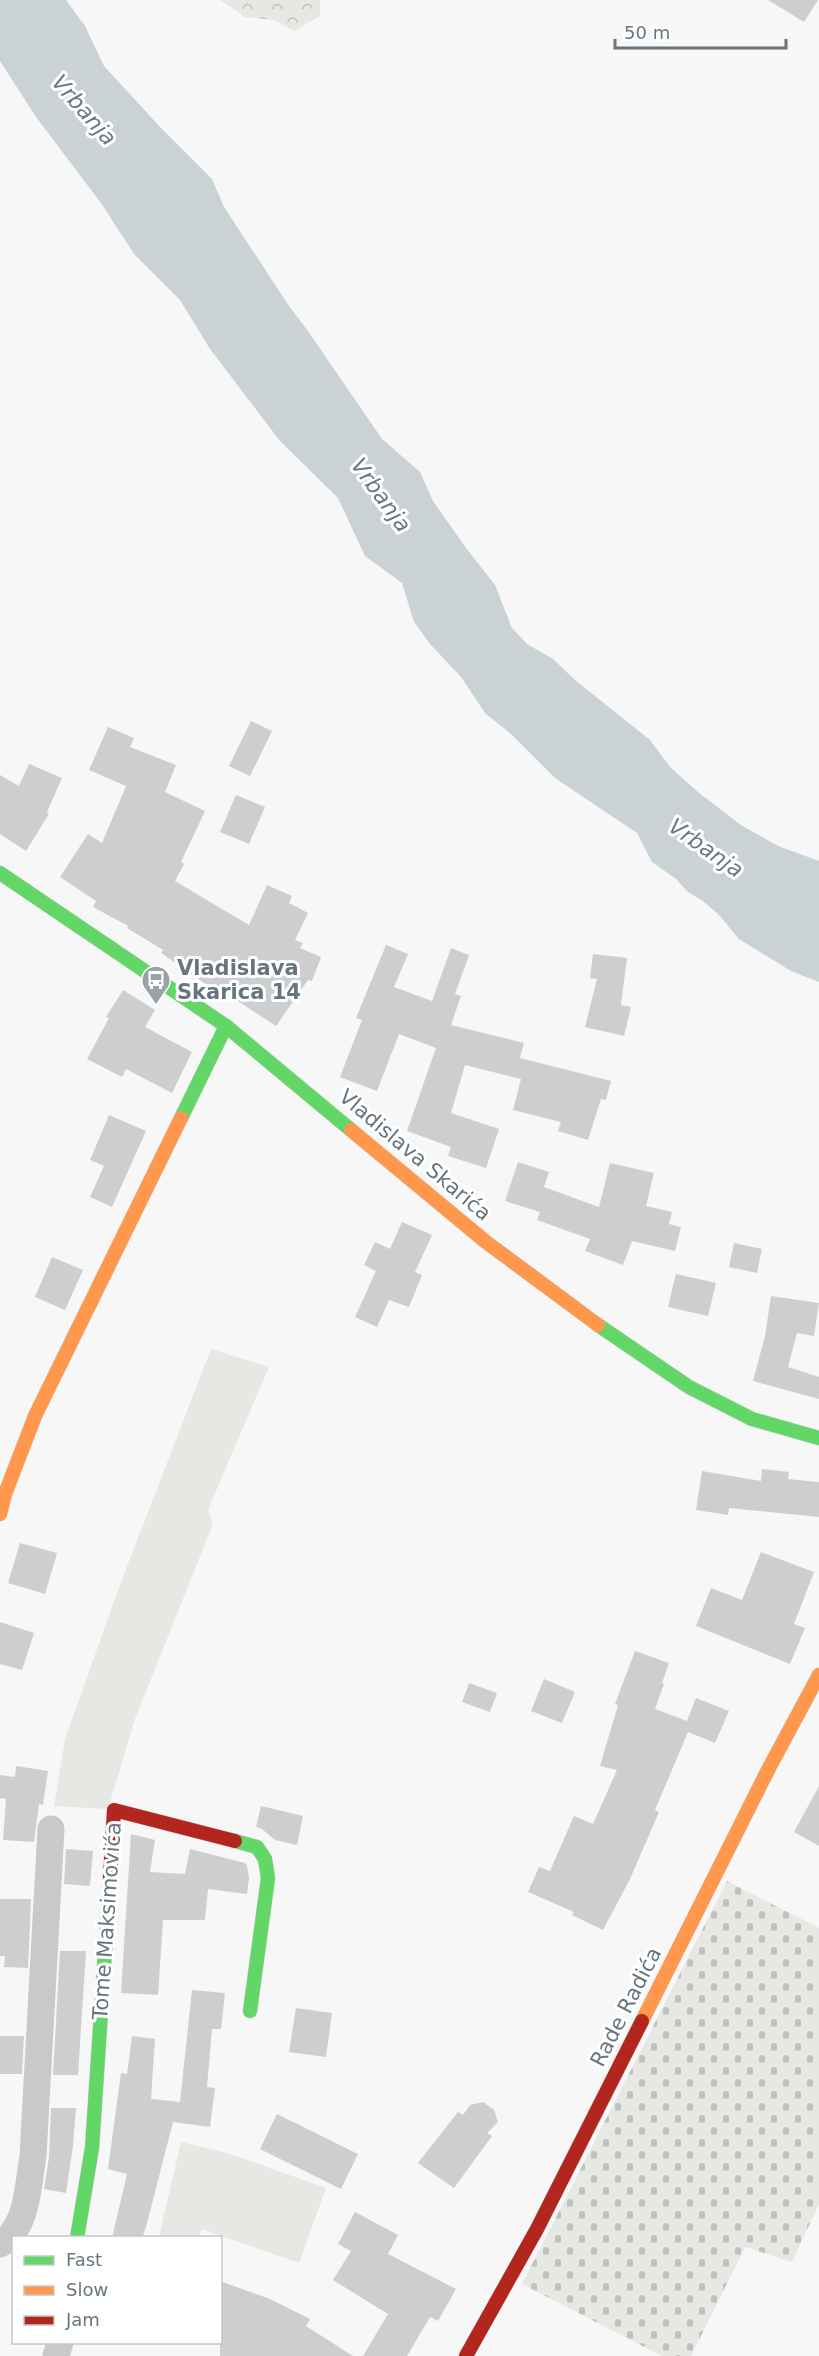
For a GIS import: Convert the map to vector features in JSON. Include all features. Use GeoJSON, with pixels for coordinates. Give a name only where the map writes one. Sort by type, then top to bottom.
{"type":"FeatureCollection","features":[{"type":"Feature","properties":{"kind":"street","name":"Vladislava Skarića"},"geometry":{"type":"LineString","coordinates":[[0,873],[226,1026],[486,1242],[588,1318],[689,1387],[752,1419],[819,1438]]}},
{"type":"Feature","properties":{"kind":"street"},"geometry":{"type":"LineString","coordinates":[[0,1514],[5,1494],[35,1416],[226,1026]]}},
{"type":"Feature","properties":{"kind":"street","name":"Rade Radića"},"geometry":{"type":"LineString","coordinates":[[466,2356],[547,2210],[769,1768],[819,1675]]}},
{"type":"Feature","properties":{"kind":"street","name":"Tome Maksimovića"},"geometry":{"type":"LineString","coordinates":[[77,2236],[92,2148],[114,1810],[257,1846],[266,1858],[268,1878],[250,2011]]}},
{"type":"Feature","properties":{"kind":"street"},"geometry":{"type":"LineString","coordinates":[[0,2244],[12,2236],[17,2228],[26,2198],[33,2156],[51,1829]]}},
{"type":"Feature","properties":{"kind":"green space"},"geometry":{"type":"Polygon","coordinates":[[[220,0],[320,0],[320,16],[294,31],[274,20],[245,17],[220,0]]]}},
{"type":"Feature","properties":{"kind":"green space"},"geometry":{"type":"Polygon","coordinates":[[[211,1349],[269,1367],[208,1510],[213,1524],[135,1719],[108,1809],[54,1806],[65,1739],[121,1582],[211,1349]]]}},
{"type":"Feature","properties":{"kind":"green space"},"geometry":{"type":"Polygon","coordinates":[[[727,1881],[819,1928],[819,2204],[792,2262],[745,2247],[691,2356],[662,2356],[522,2284],[727,1881]]]}},
{"type":"Feature","properties":{"kind":"green space"},"geometry":{"type":"Polygon","coordinates":[[[181,2142],[231,2154],[326,2188],[299,2263],[202,2229],[199,2236],[159,2236],[181,2142]]]}},
{"type":"Feature","properties":{"kind":"water","name":"Vrbanja"},"geometry":{"type":"Polygon","coordinates":[[[0,0],[66,0],[85,26],[104,66],[212,179],[224,207],[287,303],[382,439],[420,472],[433,501],[495,585],[512,628],[527,644],[553,659],[575,680],[650,740],[670,767],[741,825],[778,846],[819,861],[819,982],[791,971],[739,939],[719,915],[652,862],[637,833],[555,778],[512,735],[485,713],[461,677],[430,644],[414,622],[402,583],[365,556],[338,498],[280,441],[210,349],[180,300],[134,254],[101,203],[36,117],[0,61],[0,0]]]}},
{"type":"Feature","properties":{"kind":"building"},"geometry":{"type":"Polygon","coordinates":[[[768,0],[818,0],[804,22],[768,0]]]}},
{"type":"Feature","properties":{"kind":"building"},"geometry":{"type":"Polygon","coordinates":[[[251,721],[272,731],[250,776],[229,766],[251,721]]]}},
{"type":"Feature","properties":{"kind":"building"},"geometry":{"type":"Polygon","coordinates":[[[108,727],[134,738],[130,747],[176,765],[165,792],[205,811],[181,862],[184,864],[175,881],[249,925],[267,885],[292,896],[289,903],[308,913],[295,940],[303,943],[300,948],[321,957],[312,981],[308,980],[276,1026],[215,986],[213,989],[161,953],[163,950],[127,928],[128,926],[93,907],[96,901],[60,877],[88,834],[102,843],[126,786],[89,770],[108,727]]]}},
{"type":"Feature","properties":{"kind":"building"},"geometry":{"type":"Polygon","coordinates":[[[29,764],[62,778],[47,812],[49,814],[26,851],[0,834],[0,775],[19,786],[29,764]]]}},
{"type":"Feature","properties":{"kind":"building"},"geometry":{"type":"Polygon","coordinates":[[[236,795],[265,807],[249,844],[220,832],[236,795]]]}},
{"type":"Feature","properties":{"kind":"building"},"geometry":{"type":"Polygon","coordinates":[[[386,945],[408,954],[394,987],[432,1001],[451,948],[469,955],[455,994],[461,996],[451,1025],[524,1043],[520,1058],[611,1081],[606,1100],[601,1099],[588,1140],[558,1131],[561,1122],[513,1110],[521,1079],[465,1065],[451,1113],[499,1129],[486,1168],[448,1156],[451,1147],[407,1131],[436,1048],[399,1034],[377,1091],[340,1077],[362,1020],[356,1018],[386,945]]]}},
{"type":"Feature","properties":{"kind":"building"},"geometry":{"type":"Polygon","coordinates":[[[593,954],[627,958],[621,1005],[631,1007],[624,1036],[585,1027],[597,979],[590,978],[593,954]]]}},
{"type":"Feature","properties":{"kind":"building"},"geometry":{"type":"Polygon","coordinates":[[[123,990],[155,1010],[145,1027],[192,1052],[172,1093],[126,1069],[122,1077],[87,1059],[109,1018],[106,1017],[123,990]]]}},
{"type":"Feature","properties":{"kind":"building"},"geometry":{"type":"Polygon","coordinates":[[[109,1115],[146,1131],[112,1207],[90,1197],[104,1166],[90,1160],[109,1115]]]}},
{"type":"Feature","properties":{"kind":"building"},"geometry":{"type":"Polygon","coordinates":[[[518,1162],[549,1172],[544,1187],[599,1207],[610,1163],[654,1173],[646,1206],[672,1212],[669,1224],[681,1227],[675,1251],[632,1241],[623,1265],[585,1251],[590,1239],[537,1220],[540,1212],[505,1201],[518,1162]]]}},
{"type":"Feature","properties":{"kind":"building"},"geometry":{"type":"Polygon","coordinates":[[[402,1222],[432,1235],[415,1272],[422,1275],[409,1307],[389,1300],[377,1327],[355,1317],[376,1271],[364,1265],[375,1242],[390,1249],[402,1222]]]}},
{"type":"Feature","properties":{"kind":"building"},"geometry":{"type":"Polygon","coordinates":[[[734,1243],[762,1249],[757,1273],[729,1267],[734,1243]]]}},
{"type":"Feature","properties":{"kind":"building"},"geometry":{"type":"Polygon","coordinates":[[[52,1257],[83,1270],[65,1310],[35,1297],[52,1257]]]}},
{"type":"Feature","properties":{"kind":"building"},"geometry":{"type":"Polygon","coordinates":[[[676,1274],[716,1283],[708,1316],[668,1307],[676,1274]]]}},
{"type":"Feature","properties":{"kind":"building"},"geometry":{"type":"Polygon","coordinates":[[[771,1296],[819,1303],[814,1336],[797,1333],[788,1367],[819,1377],[819,1399],[753,1381],[765,1336],[771,1296]]]}},
{"type":"Feature","properties":{"kind":"building"},"geometry":{"type":"Polygon","coordinates":[[[762,1469],[789,1472],[788,1479],[819,1482],[819,1517],[729,1508],[728,1515],[696,1510],[702,1471],[761,1481],[762,1469]]]}},
{"type":"Feature","properties":{"kind":"building"},"geometry":{"type":"Polygon","coordinates":[[[20,1543],[57,1553],[45,1594],[8,1583],[20,1543]]]}},
{"type":"Feature","properties":{"kind":"building"},"geometry":{"type":"Polygon","coordinates":[[[761,1552],[814,1572],[794,1624],[805,1628],[790,1664],[696,1626],[711,1588],[742,1600],[761,1552]]]}},
{"type":"Feature","properties":{"kind":"building"},"geometry":{"type":"Polygon","coordinates":[[[0,1622],[34,1633],[22,1670],[0,1664],[0,1622]]]}},
{"type":"Feature","properties":{"kind":"building"},"geometry":{"type":"Polygon","coordinates":[[[635,1651],[669,1663],[655,1709],[687,1721],[696,1698],[729,1711],[715,1743],[688,1732],[655,1810],[659,1812],[630,1879],[603,1930],[572,1915],[574,1912],[528,1892],[539,1867],[550,1871],[574,1816],[593,1824],[617,1770],[600,1766],[618,1705],[615,1704],[635,1651]]]}},
{"type":"Feature","properties":{"kind":"building"},"geometry":{"type":"Polygon","coordinates":[[[544,1679],[575,1692],[562,1723],[531,1711],[544,1679]]]}},
{"type":"Feature","properties":{"kind":"building"},"geometry":{"type":"Polygon","coordinates":[[[469,1683],[497,1693],[490,1712],[462,1702],[469,1683]]]}},
{"type":"Feature","properties":{"kind":"building"},"geometry":{"type":"Polygon","coordinates":[[[16,1766],[48,1771],[43,1805],[39,1804],[34,1842],[3,1840],[6,1799],[0,1798],[0,1775],[15,1777],[16,1766]]]}},
{"type":"Feature","properties":{"kind":"building"},"geometry":{"type":"Polygon","coordinates":[[[819,1786],[819,1846],[794,1832],[819,1786]]]}},
{"type":"Feature","properties":{"kind":"building"},"geometry":{"type":"Polygon","coordinates":[[[261,1806],[303,1816],[297,1845],[275,1840],[256,1827],[261,1806]]]}},
{"type":"Feature","properties":{"kind":"building"},"geometry":{"type":"Polygon","coordinates":[[[131,1834],[155,1840],[150,1872],[185,1874],[190,1849],[245,1863],[247,1866],[249,1878],[247,1894],[208,1889],[205,1920],[163,1920],[158,1995],[121,1993],[131,1834]]]}},
{"type":"Feature","properties":{"kind":"building"},"geometry":{"type":"Polygon","coordinates":[[[66,1849],[93,1851],[90,1886],[64,1884],[66,1849]]]}},
{"type":"Feature","properties":{"kind":"building"},"geometry":{"type":"Polygon","coordinates":[[[0,1899],[31,1899],[28,1968],[4,1967],[5,1956],[0,1956],[0,1899]]]}},
{"type":"Feature","properties":{"kind":"building"},"geometry":{"type":"Polygon","coordinates":[[[60,1951],[86,1951],[78,2075],[53,2075],[60,1951]]]}},
{"type":"Feature","properties":{"kind":"building"},"geometry":{"type":"Polygon","coordinates":[[[192,1990],[225,1993],[221,2029],[212,2029],[207,2087],[215,2088],[210,2127],[173,2122],[143,2236],[112,2236],[127,2174],[108,2169],[121,2073],[127,2074],[132,2036],[155,2039],[151,2099],[180,2102],[192,1990]]]}},
{"type":"Feature","properties":{"kind":"building"},"geometry":{"type":"Polygon","coordinates":[[[296,2008],[332,2013],[326,2057],[289,2052],[296,2008]]]}},
{"type":"Feature","properties":{"kind":"building"},"geometry":{"type":"Polygon","coordinates":[[[0,2036],[24,2036],[22,2074],[0,2074],[0,2036]]]}},
{"type":"Feature","properties":{"kind":"building"},"geometry":{"type":"Polygon","coordinates":[[[483,2102],[494,2110],[498,2122],[487,2133],[492,2136],[454,2188],[418,2163],[458,2112],[463,2115],[470,2105],[483,2102]]]}},
{"type":"Feature","properties":{"kind":"building"},"geometry":{"type":"Polygon","coordinates":[[[51,2108],[76,2108],[66,2193],[44,2189],[49,2157],[51,2108]]]}},
{"type":"Feature","properties":{"kind":"building"},"geometry":{"type":"Polygon","coordinates":[[[277,2114],[358,2154],[341,2189],[260,2149],[277,2114]]]}},
{"type":"Feature","properties":{"kind":"building"},"geometry":{"type":"Polygon","coordinates":[[[355,2212],[398,2235],[388,2254],[456,2289],[438,2321],[430,2317],[407,2356],[363,2356],[388,2314],[333,2280],[351,2251],[338,2244],[355,2212]]]}},
{"type":"Feature","properties":{"kind":"building"},"geometry":{"type":"Polygon","coordinates":[[[222,2282],[270,2299],[310,2319],[306,2326],[353,2356],[220,2356],[222,2282]]]}},
{"type":"Feature","properties":{"kind":"traffic: fast"},"geometry":{"type":"LineString","coordinates":[[0,873],[226,1026],[351,1130]]}},
{"type":"Feature","properties":{"kind":"traffic: fast"},"geometry":{"type":"LineString","coordinates":[[181,1118],[226,1026]]}},
{"type":"Feature","properties":{"kind":"traffic: fast"},"geometry":{"type":"LineString","coordinates":[[598,1325],[689,1387],[752,1419],[819,1438]]}},
{"type":"Feature","properties":{"kind":"traffic: fast"},"geometry":{"type":"LineString","coordinates":[[235,1841],[257,1847],[265,1859],[268,1878],[250,2011]]}},
{"type":"Feature","properties":{"kind":"traffic: fast"},"geometry":{"type":"LineString","coordinates":[[77,2236],[92,2148],[110,1877]]}},
{"type":"Feature","properties":{"kind":"traffic: slow"},"geometry":{"type":"LineString","coordinates":[[0,1514],[5,1494],[35,1416],[181,1118]]}},
{"type":"Feature","properties":{"kind":"traffic: slow"},"geometry":{"type":"LineString","coordinates":[[351,1130],[486,1242],[598,1325]]}},
{"type":"Feature","properties":{"kind":"traffic: slow"},"geometry":{"type":"LineString","coordinates":[[642,2021],[769,1768],[819,1675]]}},
{"type":"Feature","properties":{"kind":"traffic: jam"},"geometry":{"type":"LineString","coordinates":[[110,1877],[114,1810],[235,1841]]}},
{"type":"Feature","properties":{"kind":"traffic: jam"},"geometry":{"type":"LineString","coordinates":[[466,2356],[537,2229],[642,2021]]}},
{"type":"Feature","properties":{"kind":"place","name":"Vladislava Skarica 14"},"geometry":{"type":"Point","coordinates":[156,1006]}}]}
